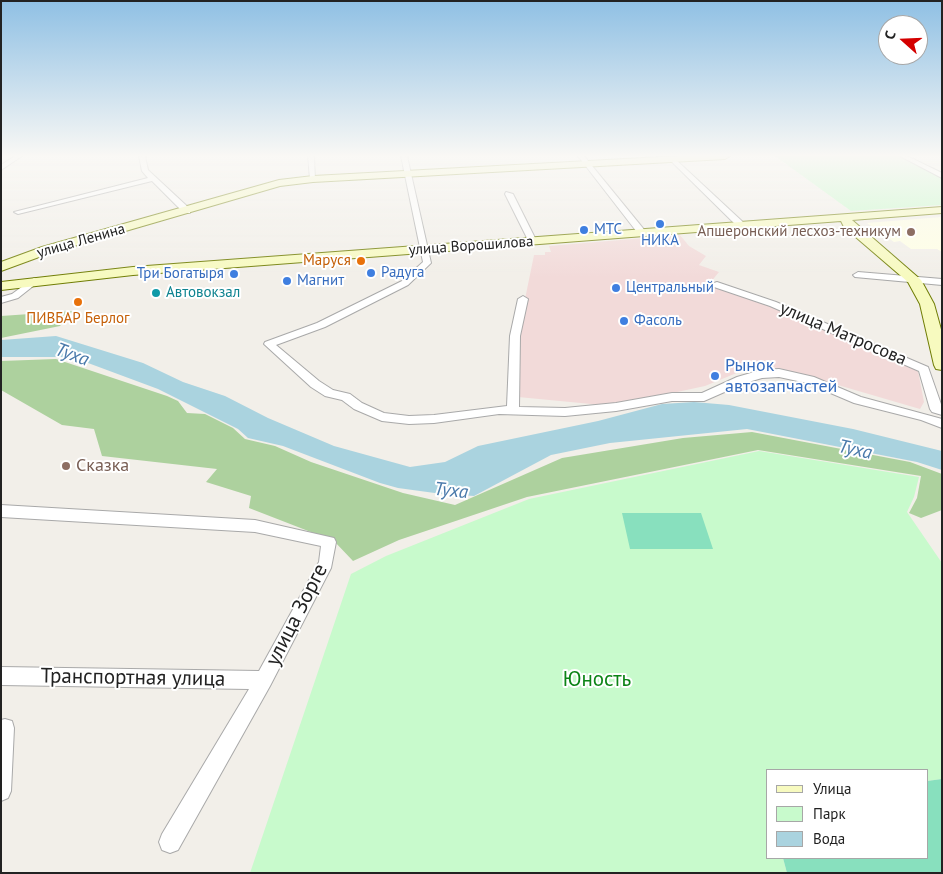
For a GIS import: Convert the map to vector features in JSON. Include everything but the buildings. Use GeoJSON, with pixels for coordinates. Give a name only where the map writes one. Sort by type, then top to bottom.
{"type":"FeatureCollection","features":[{"type":"Feature","properties":{"kind":"main road","name":"улица Ленина"},"geometry":{"type":"LineString","coordinates":[[1,267],[46,250],[234,197]]}},
{"type":"Feature","properties":{"kind":"main road","name":"улица Ворошилова"},"geometry":{"type":"LineString","coordinates":[[1,286],[34,280],[942,210]]}},
{"type":"Feature","properties":{"kind":"main road"},"geometry":{"type":"LineString","coordinates":[[844,217],[848,224],[914,280],[927,304],[938,333],[942,365]]}},
{"type":"Feature","properties":{"kind":"street"},"geometry":{"type":"LineString","coordinates":[[18,212],[80,197]]}},
{"type":"Feature","properties":{"kind":"street"},"geometry":{"type":"LineString","coordinates":[[171,197],[187,211]]}},
{"type":"Feature","properties":{"kind":"street"},"geometry":{"type":"LineString","coordinates":[[412,197],[427,263],[405,283],[321,325],[270,344],[315,384],[329,393],[346,398],[382,418],[434,419],[499,410],[566,412],[616,407],[672,397],[704,397],[760,374],[779,373],[810,380],[851,397],[924,417],[942,424]]}},
{"type":"Feature","properties":{"kind":"street"},"geometry":{"type":"LineString","coordinates":[[510,197],[534,242]]}},
{"type":"Feature","properties":{"kind":"street"},"geometry":{"type":"LineString","coordinates":[[613,197],[643,234]]}},
{"type":"Feature","properties":{"kind":"street"},"geometry":{"type":"LineString","coordinates":[[711,197],[742,226]]}},
{"type":"Feature","properties":{"kind":"street"},"geometry":{"type":"LineString","coordinates":[[858,275],[942,282]]}},
{"type":"Feature","properties":{"kind":"street"},"geometry":{"type":"LineString","coordinates":[[1,300],[15,296],[34,280]]}},
{"type":"Feature","properties":{"kind":"street","name":"улица Матросова"},"geometry":{"type":"LineString","coordinates":[[717,285],[773,304],[924,369],[936,409],[942,411]]}},
{"type":"Feature","properties":{"kind":"street"},"geometry":{"type":"LineString","coordinates":[[513,410],[515,336],[523,299]]}},
{"type":"Feature","properties":{"kind":"street","name":"улица Зорге"},"geometry":{"type":"LineString","coordinates":[[1,511],[255,526],[329,542],[326,563],[264,680],[170,842]]}},
{"type":"Feature","properties":{"kind":"street","name":"Транспортная улица"},"geometry":{"type":"LineString","coordinates":[[1,676],[264,680]]}},
{"type":"Feature","properties":{"kind":"street"},"geometry":{"type":"LineString","coordinates":[[1,790],[5,728]]}},
{"type":"Feature","properties":{"kind":"shaded area","name":"Апшеронский лесхоз-техникум"},"geometry":{"type":"Polygon","coordinates":[[[942,217],[942,252],[937,249],[911,249],[900,241],[894,242],[867,223],[942,217]]]}},
{"type":"Feature","properties":{"kind":"shaded area"},"geometry":{"type":"Polygon","coordinates":[[[680,235],[689,246],[706,256],[699,265],[719,272],[710,283],[770,304],[913,367],[918,371],[924,402],[920,409],[783,369],[756,365],[705,386],[612,406],[518,397],[516,363],[524,304],[534,255],[545,255],[545,252],[551,252],[549,246],[680,235]]]}},
{"type":"Feature","properties":{"kind":"green space"},"geometry":{"type":"Polygon","coordinates":[[[831,197],[942,197],[942,205],[851,211],[831,197]]]}},
{"type":"Feature","properties":{"kind":"green space"},"geometry":{"type":"Polygon","coordinates":[[[73,311],[60,326],[1,338],[1,316],[73,311]]]}},
{"type":"Feature","properties":{"kind":"green space"},"geometry":{"type":"Polygon","coordinates":[[[56,359],[167,396],[178,401],[187,413],[205,414],[233,428],[245,439],[275,446],[311,462],[403,493],[455,505],[562,458],[683,438],[752,432],[910,462],[942,474],[942,510],[921,518],[909,513],[917,498],[921,476],[758,450],[527,497],[399,540],[353,561],[334,541],[249,508],[251,496],[206,482],[217,469],[102,456],[94,429],[62,425],[1,390],[1,361],[56,359]]]}},
{"type":"Feature","properties":{"kind":"green space","name":"Юность"},"geometry":{"type":"Polygon","coordinates":[[[759,451],[919,477],[914,497],[907,512],[942,563],[942,779],[928,781],[928,769],[766,769],[766,859],[783,859],[787,873],[250,873],[351,574],[386,556],[529,499],[759,451]]]}},
{"type":"Feature","properties":{"kind":"green space"},"geometry":{"type":"Polygon","coordinates":[[[622,513],[701,513],[713,549],[630,549],[622,513]]]}},
{"type":"Feature","properties":{"kind":"green space"},"geometry":{"type":"Polygon","coordinates":[[[942,779],[942,873],[787,873],[783,859],[928,859],[928,781],[942,779]]]}},
{"type":"Feature","properties":{"kind":"water","name":"Туха"},"geometry":{"type":"Polygon","coordinates":[[[56,336],[143,363],[183,382],[225,396],[268,418],[334,446],[410,467],[445,462],[478,446],[598,421],[662,404],[694,402],[729,405],[853,429],[942,451],[942,470],[917,462],[747,429],[610,443],[551,455],[474,496],[398,488],[283,446],[248,438],[238,429],[158,389],[80,360],[61,357],[1,357],[1,340],[56,336]]]}},
{"type":"Feature","properties":{"kind":"place","name":"НИКА"},"geometry":{"type":"Point","coordinates":[660,224]}},
{"type":"Feature","properties":{"kind":"place","name":"МТС"},"geometry":{"type":"Point","coordinates":[584,230]}},
{"type":"Feature","properties":{"kind":"place","name":"Апшеронский лесхоз-техникум"},"geometry":{"type":"Point","coordinates":[911,232]}},
{"type":"Feature","properties":{"kind":"place","name":"Маруся"},"geometry":{"type":"Point","coordinates":[361,261]}},
{"type":"Feature","properties":{"kind":"place","name":"Радуга"},"geometry":{"type":"Point","coordinates":[371,273]}},
{"type":"Feature","properties":{"kind":"place","name":"Три Богатыря"},"geometry":{"type":"Point","coordinates":[234,274]}},
{"type":"Feature","properties":{"kind":"place","name":"Магнит"},"geometry":{"type":"Point","coordinates":[287,281]}},
{"type":"Feature","properties":{"kind":"place","name":"Центральный"},"geometry":{"type":"Point","coordinates":[616,288]}},
{"type":"Feature","properties":{"kind":"place","name":"Автовокзал"},"geometry":{"type":"Point","coordinates":[156,293]}},
{"type":"Feature","properties":{"kind":"place","name":"ПИВБАР Берлог"},"geometry":{"type":"Point","coordinates":[78,302]}},
{"type":"Feature","properties":{"kind":"place","name":"Фасоль"},"geometry":{"type":"Point","coordinates":[624,321]}},
{"type":"Feature","properties":{"kind":"place","name":"Рынок автозапчастей"},"geometry":{"type":"Point","coordinates":[715,376]}},
{"type":"Feature","properties":{"kind":"place","name":"Сказка"},"geometry":{"type":"Point","coordinates":[66,466]}}]}
